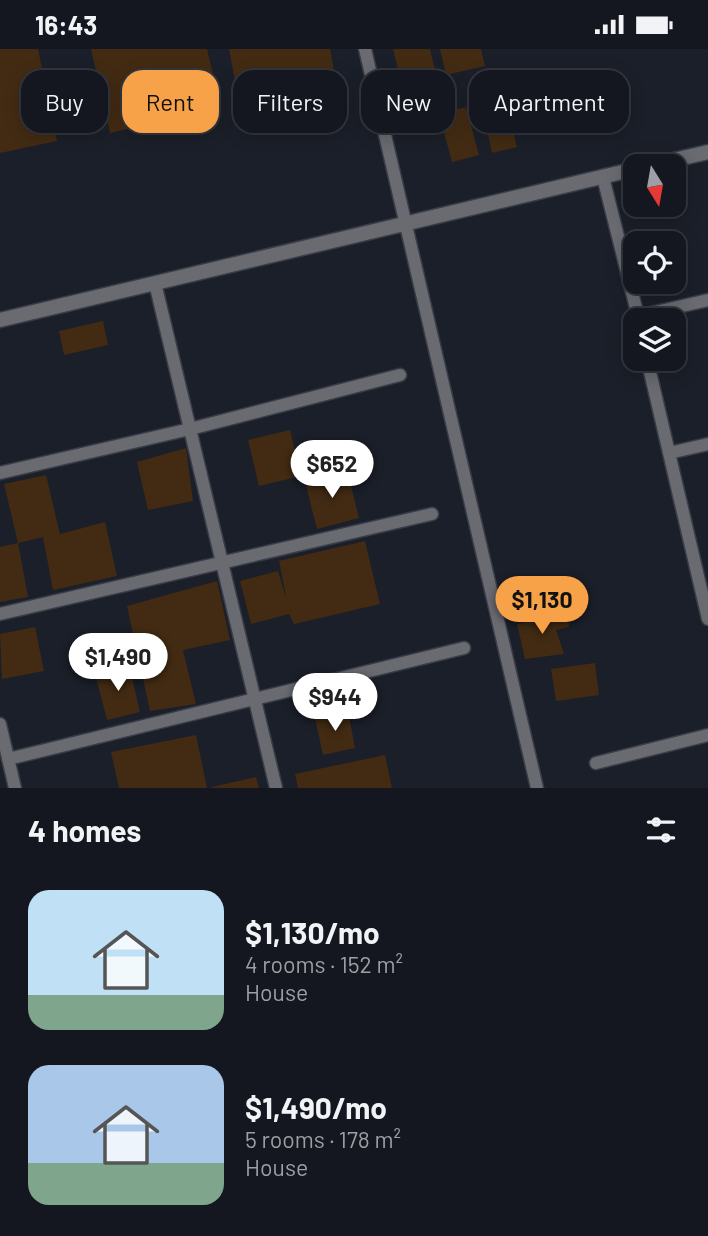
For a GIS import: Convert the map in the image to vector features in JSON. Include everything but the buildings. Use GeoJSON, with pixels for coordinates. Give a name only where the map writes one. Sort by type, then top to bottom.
{"type":"FeatureCollection","features":[{"type":"Feature","properties":{"kind":"street"},"geometry":{"type":"LineString","coordinates":[[365,49],[537,788]]}},
{"type":"Feature","properties":{"kind":"street"},"geometry":{"type":"LineString","coordinates":[[686,157],[708,152]]}},
{"type":"Feature","properties":{"kind":"street"},"geometry":{"type":"LineString","coordinates":[[0,320],[623,172]]}},
{"type":"Feature","properties":{"kind":"street"},"geometry":{"type":"LineString","coordinates":[[603,177],[636,308]]}},
{"type":"Feature","properties":{"kind":"street"},"geometry":{"type":"LineString","coordinates":[[155,283],[276,788]]}},
{"type":"Feature","properties":{"kind":"street"},"geometry":{"type":"LineString","coordinates":[[677,308],[708,300]]}},
{"type":"Feature","properties":{"kind":"street"},"geometry":{"type":"LineString","coordinates":[[651,371],[669,453],[705,588],[708,619]]}},
{"type":"Feature","properties":{"kind":"street"},"geometry":{"type":"LineString","coordinates":[[0,473],[190,429],[400,375]]}},
{"type":"Feature","properties":{"kind":"street"},"geometry":{"type":"LineString","coordinates":[[669,453],[708,444]]}},
{"type":"Feature","properties":{"kind":"street"},"geometry":{"type":"LineString","coordinates":[[0,614],[432,514]]}},
{"type":"Feature","properties":{"kind":"street"},"geometry":{"type":"LineString","coordinates":[[8,759],[464,648]]}},
{"type":"Feature","properties":{"kind":"street"},"geometry":{"type":"LineString","coordinates":[[0,725],[15,788]]}},
{"type":"Feature","properties":{"kind":"street"},"geometry":{"type":"LineString","coordinates":[[596,763],[708,735]]}}]}
